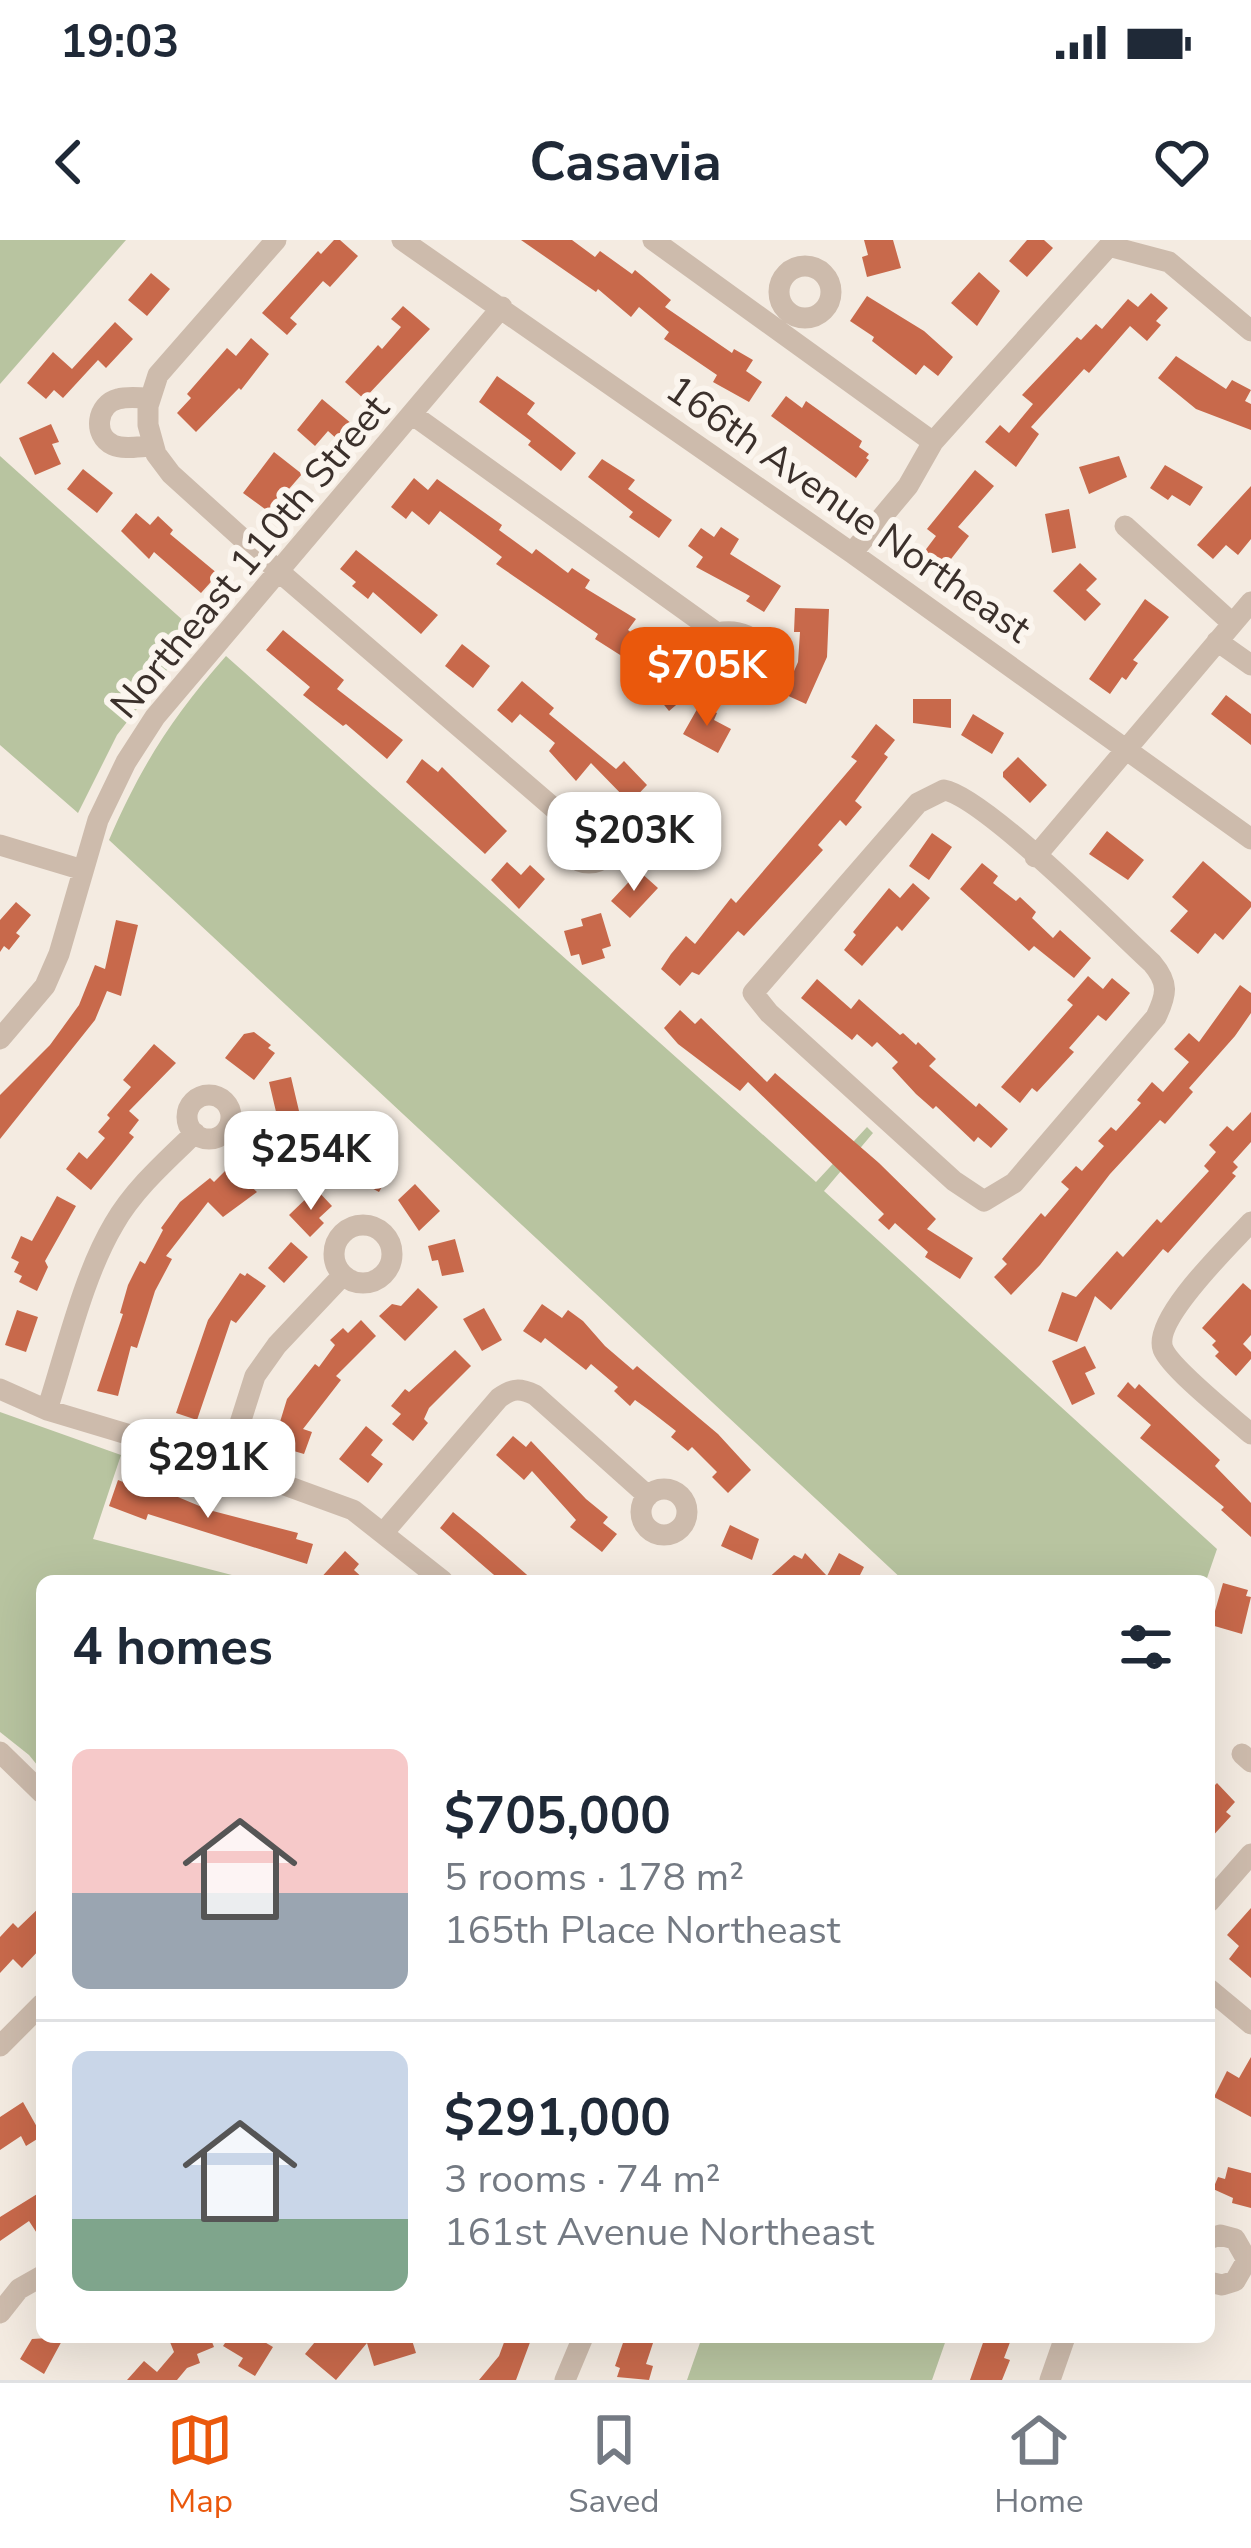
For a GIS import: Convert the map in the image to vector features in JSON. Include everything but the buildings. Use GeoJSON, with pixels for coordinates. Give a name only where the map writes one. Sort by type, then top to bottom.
{"type":"FeatureCollection","features":[{"type":"Feature","properties":{"kind":"street"},"geometry":{"type":"LineString","coordinates":[[276,240],[167,362],[149,398],[150,435],[171,474],[572,823]]}},
{"type":"Feature","properties":{"kind":"street","name":"166th Avenue Northeast"},"geometry":{"type":"LineString","coordinates":[[402,240],[852,553],[1251,839]]}},
{"type":"Feature","properties":{"kind":"street"},"geometry":{"type":"LineString","coordinates":[[653,240],[782,321],[933,442]]}},
{"type":"Feature","properties":{"kind":"street"},"geometry":{"type":"LineString","coordinates":[[852,553],[908,486],[933,442],[1108,243],[1169,262],[1251,331]]}},
{"type":"Feature","properties":{"kind":"street","name":"Northeast 110th Street"},"geometry":{"type":"LineString","coordinates":[[0,1039],[45,986],[107,801],[155,717],[502,307]]}},
{"type":"Feature","properties":{"kind":"street"},"geometry":{"type":"LineString","coordinates":[[149,398],[115,400],[103,409],[99,424],[113,445],[150,435]]}},
{"type":"Feature","properties":{"kind":"street"},"geometry":{"type":"LineString","coordinates":[[412,416],[717,633]]}},
{"type":"Feature","properties":{"kind":"street"},"geometry":{"type":"LineString","coordinates":[[1125,526],[1251,665]]}},
{"type":"Feature","properties":{"kind":"street"},"geometry":{"type":"LineString","coordinates":[[1035,856],[1251,602]]}},
{"type":"Feature","properties":{"kind":"street"},"geometry":{"type":"LineString","coordinates":[[944,790],[965,796],[1035,856],[1152,963],[1165,978],[1166,991],[1156,1017],[1042,1150],[1013,1183],[984,1201],[882,1116],[753,993],[918,802],[944,790]]}},
{"type":"Feature","properties":{"kind":"street"},"geometry":{"type":"LineString","coordinates":[[0,845],[82,870]]}},
{"type":"Feature","properties":{"kind":"street"},"geometry":{"type":"LineString","coordinates":[[47,1410],[112,1225],[141,1187],[195,1132]]}},
{"type":"Feature","properties":{"kind":"street"},"geometry":{"type":"LineString","coordinates":[[1251,1222],[1176,1308],[1161,1337],[1164,1352],[1175,1365],[1251,1434]]}},
{"type":"Feature","properties":{"kind":"street"},"geometry":{"type":"LineString","coordinates":[[226,1464],[255,1376],[343,1275]]}},
{"type":"Feature","properties":{"kind":"street"},"geometry":{"type":"LineString","coordinates":[[384,1532],[499,1398],[522,1388],[536,1395],[648,1496]]}},
{"type":"Feature","properties":{"kind":"street"},"geometry":{"type":"LineString","coordinates":[[0,1389],[47,1410],[226,1464],[353,1510],[436,1575]]}},
{"type":"Feature","properties":{"kind":"street"},"geometry":{"type":"LineString","coordinates":[[5,1763],[36,1788]]}},
{"type":"Feature","properties":{"kind":"street"},"geometry":{"type":"LineString","coordinates":[[1215,1895],[1251,1855]]}},
{"type":"Feature","properties":{"kind":"street"},"geometry":{"type":"LineString","coordinates":[[1215,1995],[1251,2024]]}},
{"type":"Feature","properties":{"kind":"street"},"geometry":{"type":"LineString","coordinates":[[0,2046],[36,2010]]}},
{"type":"Feature","properties":{"kind":"street"},"geometry":{"type":"LineString","coordinates":[[1215,2237],[1235,2239],[1246,2260],[1235,2281],[1215,2283]]}},
{"type":"Feature","properties":{"kind":"street"},"geometry":{"type":"LineString","coordinates":[[0,2313],[19,2289],[36,2279]]}},
{"type":"Feature","properties":{"kind":"street"},"geometry":{"type":"LineString","coordinates":[[565,2380],[581,2343]]}},
{"type":"Feature","properties":{"kind":"street"},"geometry":{"type":"LineString","coordinates":[[1050,2380],[1063,2343]]}},
{"type":"Feature","properties":{"kind":"green space"},"geometry":{"type":"Polygon","coordinates":[[[0,240],[126,240],[0,384],[0,240]]]}},
{"type":"Feature","properties":{"kind":"green space"},"geometry":{"type":"Polygon","coordinates":[[[0,456],[196,632],[117,735],[78,813],[0,745],[0,456]]]}},
{"type":"Feature","properties":{"kind":"green space"},"geometry":{"type":"Polygon","coordinates":[[[226,656],[816,1182],[867,1127],[873,1133],[824,1191],[1217,1549],[1208,1575],[898,1575],[109,840],[159,743],[226,656]]]}},
{"type":"Feature","properties":{"kind":"green space"},"geometry":{"type":"Polygon","coordinates":[[[0,1412],[121,1455],[93,1539],[232,1575],[36,1575],[36,1764],[0,1732],[0,1412]]]}},
{"type":"Feature","properties":{"kind":"green space"},"geometry":{"type":"Polygon","coordinates":[[[700,2343],[945,2343],[932,2380],[687,2380],[700,2343]]]}}]}
